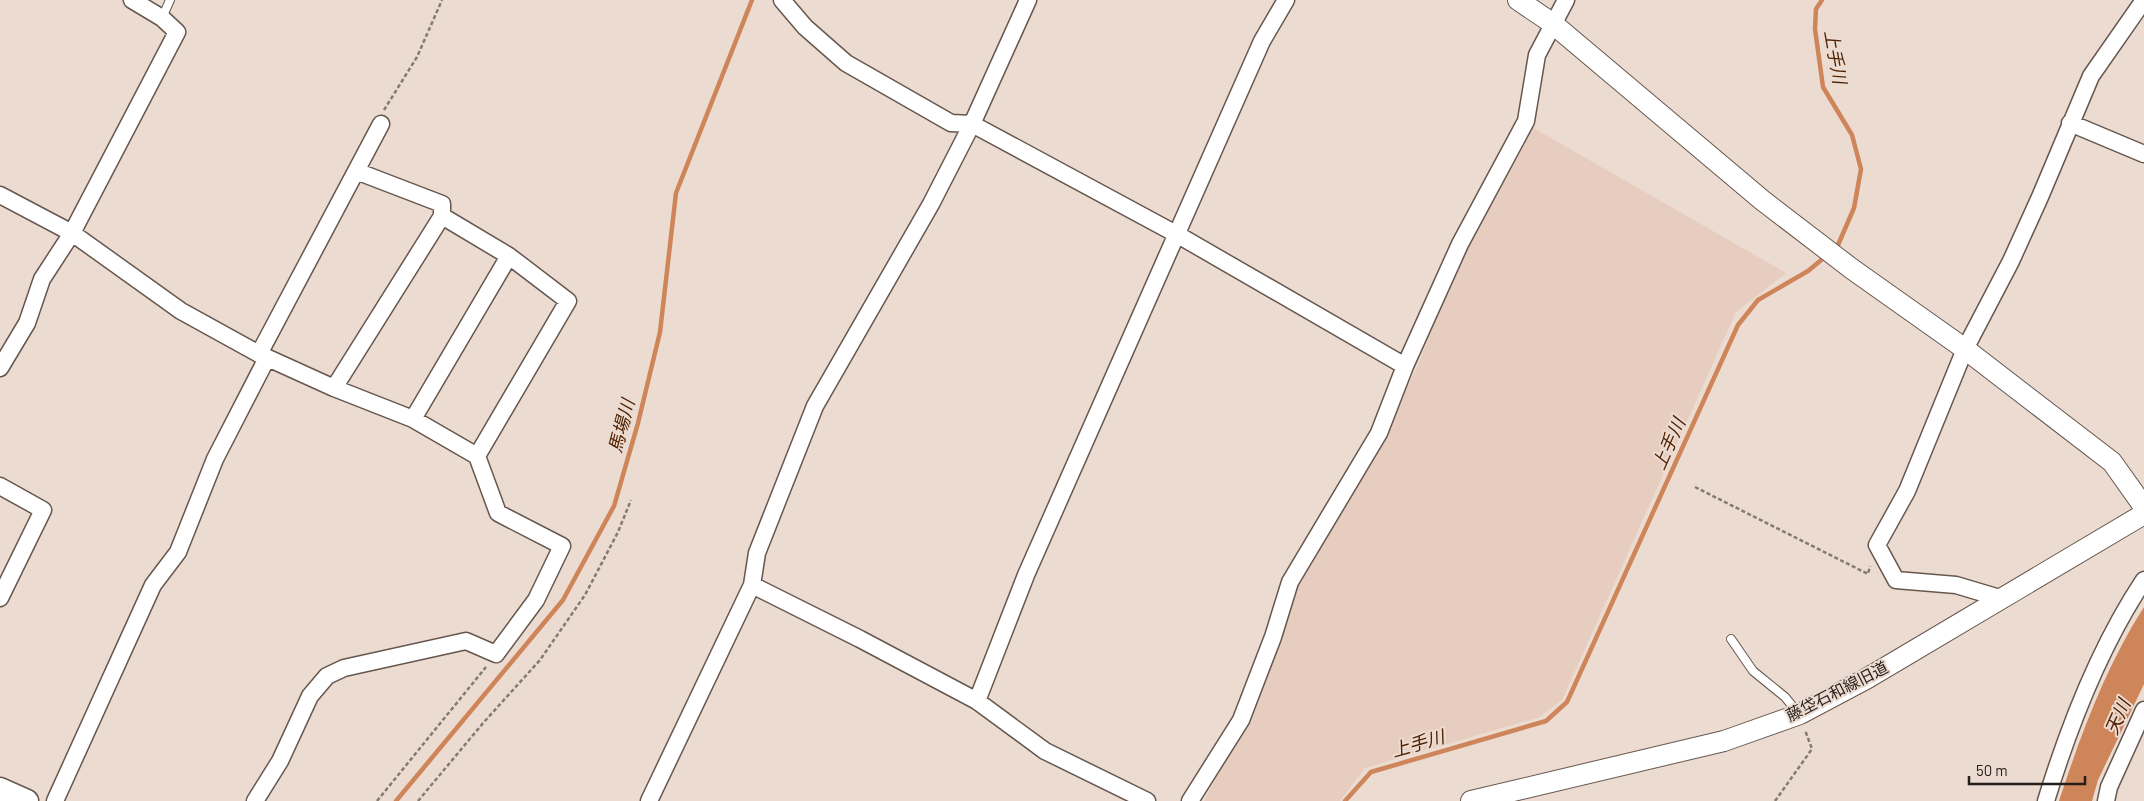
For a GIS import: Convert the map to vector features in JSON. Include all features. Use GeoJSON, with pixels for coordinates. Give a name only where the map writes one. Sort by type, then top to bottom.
{"type":"FeatureCollection","features":[{"type":"Feature","properties":{"kind":"main road"},"geometry":{"type":"LineString","coordinates":[[0,789],[27,801]]}},
{"type":"Feature","properties":{"kind":"street"},"geometry":{"type":"LineString","coordinates":[[0,368],[27,323],[42,279],[72,233],[178,32],[162,18],[132,0]]}},
{"type":"Feature","properties":{"kind":"street"},"geometry":{"type":"LineString","coordinates":[[782,0],[805,27],[846,63],[952,123],[972,124],[1178,235],[1405,366]]}},
{"type":"Feature","properties":{"kind":"street"},"geometry":{"type":"LineString","coordinates":[[649,801],[752,585],[757,553],[815,406],[931,204],[972,124],[1028,0]]}},
{"type":"Feature","properties":{"kind":"street"},"geometry":{"type":"LineString","coordinates":[[977,701],[1026,575],[1178,235],[1262,41],[1286,0]]}},
{"type":"Feature","properties":{"kind":"street"},"geometry":{"type":"LineString","coordinates":[[1518,0],[1552,23],[1762,200],[1830,253],[1965,349],[2112,462],[2144,507]]}},
{"type":"Feature","properties":{"kind":"street"},"geometry":{"type":"LineString","coordinates":[[1190,801],[1241,720],[1274,636],[1290,582],[1378,432],[1405,366],[1460,244],[1526,121],[1537,55],[1552,23],[1566,0]]}},
{"type":"Feature","properties":{"kind":"street"},"geometry":{"type":"LineString","coordinates":[[2003,599],[1956,585],[1896,580],[1877,545],[1908,491],[1965,349],[2029,221],[2091,76],[2144,1]]}},
{"type":"Feature","properties":{"kind":"street"},"geometry":{"type":"LineString","coordinates":[[2070,123],[2144,154]]}},
{"type":"Feature","properties":{"kind":"street"},"geometry":{"type":"LineString","coordinates":[[55,801],[153,584],[178,552],[215,459],[263,356],[356,171],[382,124]]}},
{"type":"Feature","properties":{"kind":"street"},"geometry":{"type":"LineString","coordinates":[[334,388],[442,216],[442,204],[356,171]]}},
{"type":"Feature","properties":{"kind":"street"},"geometry":{"type":"LineString","coordinates":[[0,194],[72,233],[181,311],[263,356],[334,388],[413,419],[477,456],[498,513],[562,546],[536,600],[496,654],[466,641],[344,668],[326,676],[310,696],[280,761],[255,801]]}},
{"type":"Feature","properties":{"kind":"street"},"geometry":{"type":"LineString","coordinates":[[442,216],[509,256],[568,301],[477,456]]}},
{"type":"Feature","properties":{"kind":"street"},"geometry":{"type":"LineString","coordinates":[[413,419],[509,256]]}},
{"type":"Feature","properties":{"kind":"street"},"geometry":{"type":"LineString","coordinates":[[0,486],[43,510],[0,598]]}},
{"type":"Feature","properties":{"kind":"street","name":"藤垈石和線旧道"},"geometry":{"type":"LineString","coordinates":[[1471,801],[1500,797],[1724,740],[1800,714],[1866,679],[2144,514]]}},
{"type":"Feature","properties":{"kind":"street"},"geometry":{"type":"LineString","coordinates":[[2046,801],[2061,752],[2091,678],[2133,597],[2144,580]]}},
{"type":"Feature","properties":{"kind":"street"},"geometry":{"type":"LineString","coordinates":[[752,585],[977,701],[1045,751],[1147,801]]}},
{"type":"Feature","properties":{"kind":"street"},"geometry":{"type":"LineString","coordinates":[[2106,801],[2109,787],[2144,710]]}},
{"type":"Feature","properties":{"kind":"lane"},"geometry":{"type":"LineString","coordinates":[[162,18],[170,0]]}},
{"type":"Feature","properties":{"kind":"lane"},"geometry":{"type":"LineString","coordinates":[[1731,639],[1753,671],[1785,697],[1800,714]]}},
{"type":"Feature","properties":{"kind":"path"},"geometry":{"type":"LineString","coordinates":[[382,124],[385,107],[417,57],[442,0]]}},
{"type":"Feature","properties":{"kind":"path"},"geometry":{"type":"LineString","coordinates":[[1695,487],[1868,574],[1877,545]]}},
{"type":"Feature","properties":{"kind":"path"},"geometry":{"type":"LineString","coordinates":[[418,801],[484,722],[540,660],[585,595],[618,532],[631,500]]}},
{"type":"Feature","properties":{"kind":"path"},"geometry":{"type":"LineString","coordinates":[[377,801],[496,654]]}},
{"type":"Feature","properties":{"kind":"path"},"geometry":{"type":"LineString","coordinates":[[1775,801],[1812,749],[1800,714]]}},
{"type":"Feature","properties":{"kind":"shaded area"},"geometry":{"type":"Polygon","coordinates":[[[1530,126],[1786,273],[1736,312],[1562,700],[1540,717],[1365,768],[1340,801],[1204,801],[1249,714],[1299,583],[1371,460],[1418,365],[1467,242],[1530,126]]]}},
{"type":"Feature","properties":{"kind":"water","name":"天川"},"geometry":{"type":"Polygon","coordinates":[[[2144,607],[2144,684],[2098,780],[2092,801],[2059,801],[2076,751],[2106,677],[2144,607]]]}},
{"type":"Feature","properties":{"kind":"waterway","name":"馬場川"},"geometry":{"type":"LineString","coordinates":[[396,801],[563,600],[614,506],[638,423],[660,332],[676,193],[752,0]]}},
{"type":"Feature","properties":{"kind":"waterway","name":"上手川"},"geometry":{"type":"LineString","coordinates":[[1822,0],[1816,9],[1815,29],[1823,87],[1852,135],[1861,169],[1854,208],[1838,245],[1834,249]]}},
{"type":"Feature","properties":{"kind":"waterway","name":"上手川"},"geometry":{"type":"LineString","coordinates":[[1345,801],[1371,772],[1546,721],[1567,702],[1738,325],[1758,300],[1808,271],[1826,256]]}}]}
